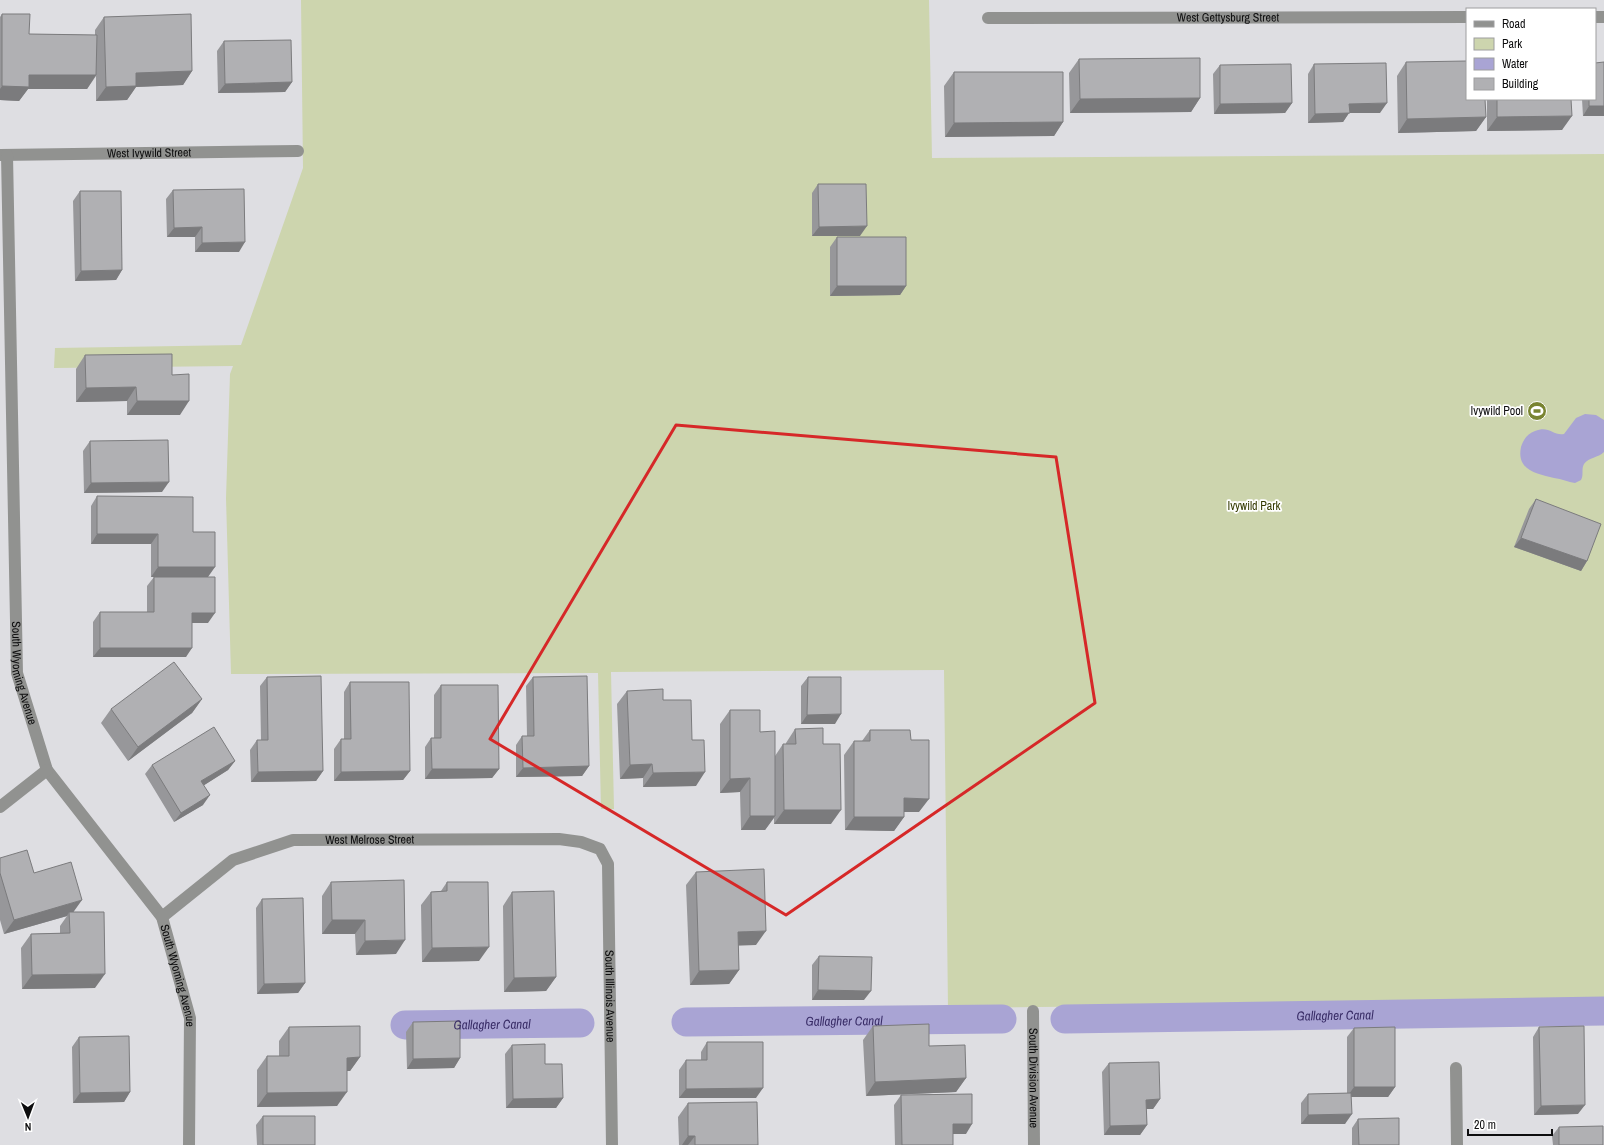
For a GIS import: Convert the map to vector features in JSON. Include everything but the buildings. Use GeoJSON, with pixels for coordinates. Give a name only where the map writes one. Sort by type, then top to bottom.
{"type":"FeatureCollection","features":[{"type":"Feature","properties":{"kind":"street","name":"West Gettysburg Street"},"geometry":{"type":"LineString","coordinates":[[988,18],[1466,17]]}},
{"type":"Feature","properties":{"kind":"street","name":"West Ivywild Street"},"geometry":{"type":"LineString","coordinates":[[3,155],[298,151]]}},
{"type":"Feature","properties":{"kind":"street","name":"South Wyoming Avenue"},"geometry":{"type":"LineString","coordinates":[[3,155],[5,355],[17,672],[47,770],[162,917],[190,1018],[189,1145]]}},
{"type":"Feature","properties":{"kind":"street"},"geometry":{"type":"LineString","coordinates":[[0,807],[47,770]]}},
{"type":"Feature","properties":{"kind":"street","name":"West Melrose Street"},"geometry":{"type":"LineString","coordinates":[[162,917],[233,860],[293,840],[559,839],[581,842],[600,849]]}},
{"type":"Feature","properties":{"kind":"street","name":"South Illinois Avenue"},"geometry":{"type":"LineString","coordinates":[[600,849],[608,864],[612,1145]]}},
{"type":"Feature","properties":{"kind":"street","name":"South Division Avenue"},"geometry":{"type":"LineString","coordinates":[[1033,1011],[1034,1145]]}},
{"type":"Feature","properties":{"kind":"street"},"geometry":{"type":"LineString","coordinates":[[1456,1068],[1457,1145]]}},
{"type":"Feature","properties":{"kind":"highlighted area"},"geometry":{"type":"Polygon","coordinates":[[[676,425],[1056,457],[1095,703],[786,915],[490,739],[676,425]]]}},
{"type":"Feature","properties":{"kind":"green space","name":"Ivywild Park"},"geometry":{"type":"Polygon","coordinates":[[[301,0],[929,0],[932,158],[1604,154],[1604,1001],[948,1008],[944,670],[611,672],[614,809],[601,809],[598,673],[231,674],[226,498],[230,374],[233,366],[54,368],[55,348],[241,345],[303,168],[301,0]]]}},
{"type":"Feature","properties":{"kind":"water"},"geometry":{"type":"Polygon","coordinates":[[[1585,414],[1596,415],[1604,420],[1604,452],[1588,460],[1584,464],[1581,480],[1575,483],[1541,475],[1525,466],[1520,455],[1524,439],[1528,435],[1540,429],[1557,434],[1564,434],[1576,418],[1585,414]]]}},
{"type":"Feature","properties":{"kind":"waterway","name":"Gallagher Canal"},"geometry":{"type":"LineString","coordinates":[[1065,1019],[1604,1011]]}},
{"type":"Feature","properties":{"kind":"waterway","name":"Gallagher Canal"},"geometry":{"type":"LineString","coordinates":[[686,1022],[1002,1019]]}},
{"type":"Feature","properties":{"kind":"waterway","name":"Gallagher Canal"},"geometry":{"type":"LineString","coordinates":[[405,1025],[580,1023]]}},
{"type":"Feature","properties":{"kind":"place","name":"Ivywild Pool"},"geometry":{"type":"Point","coordinates":[1537,411]}}]}
